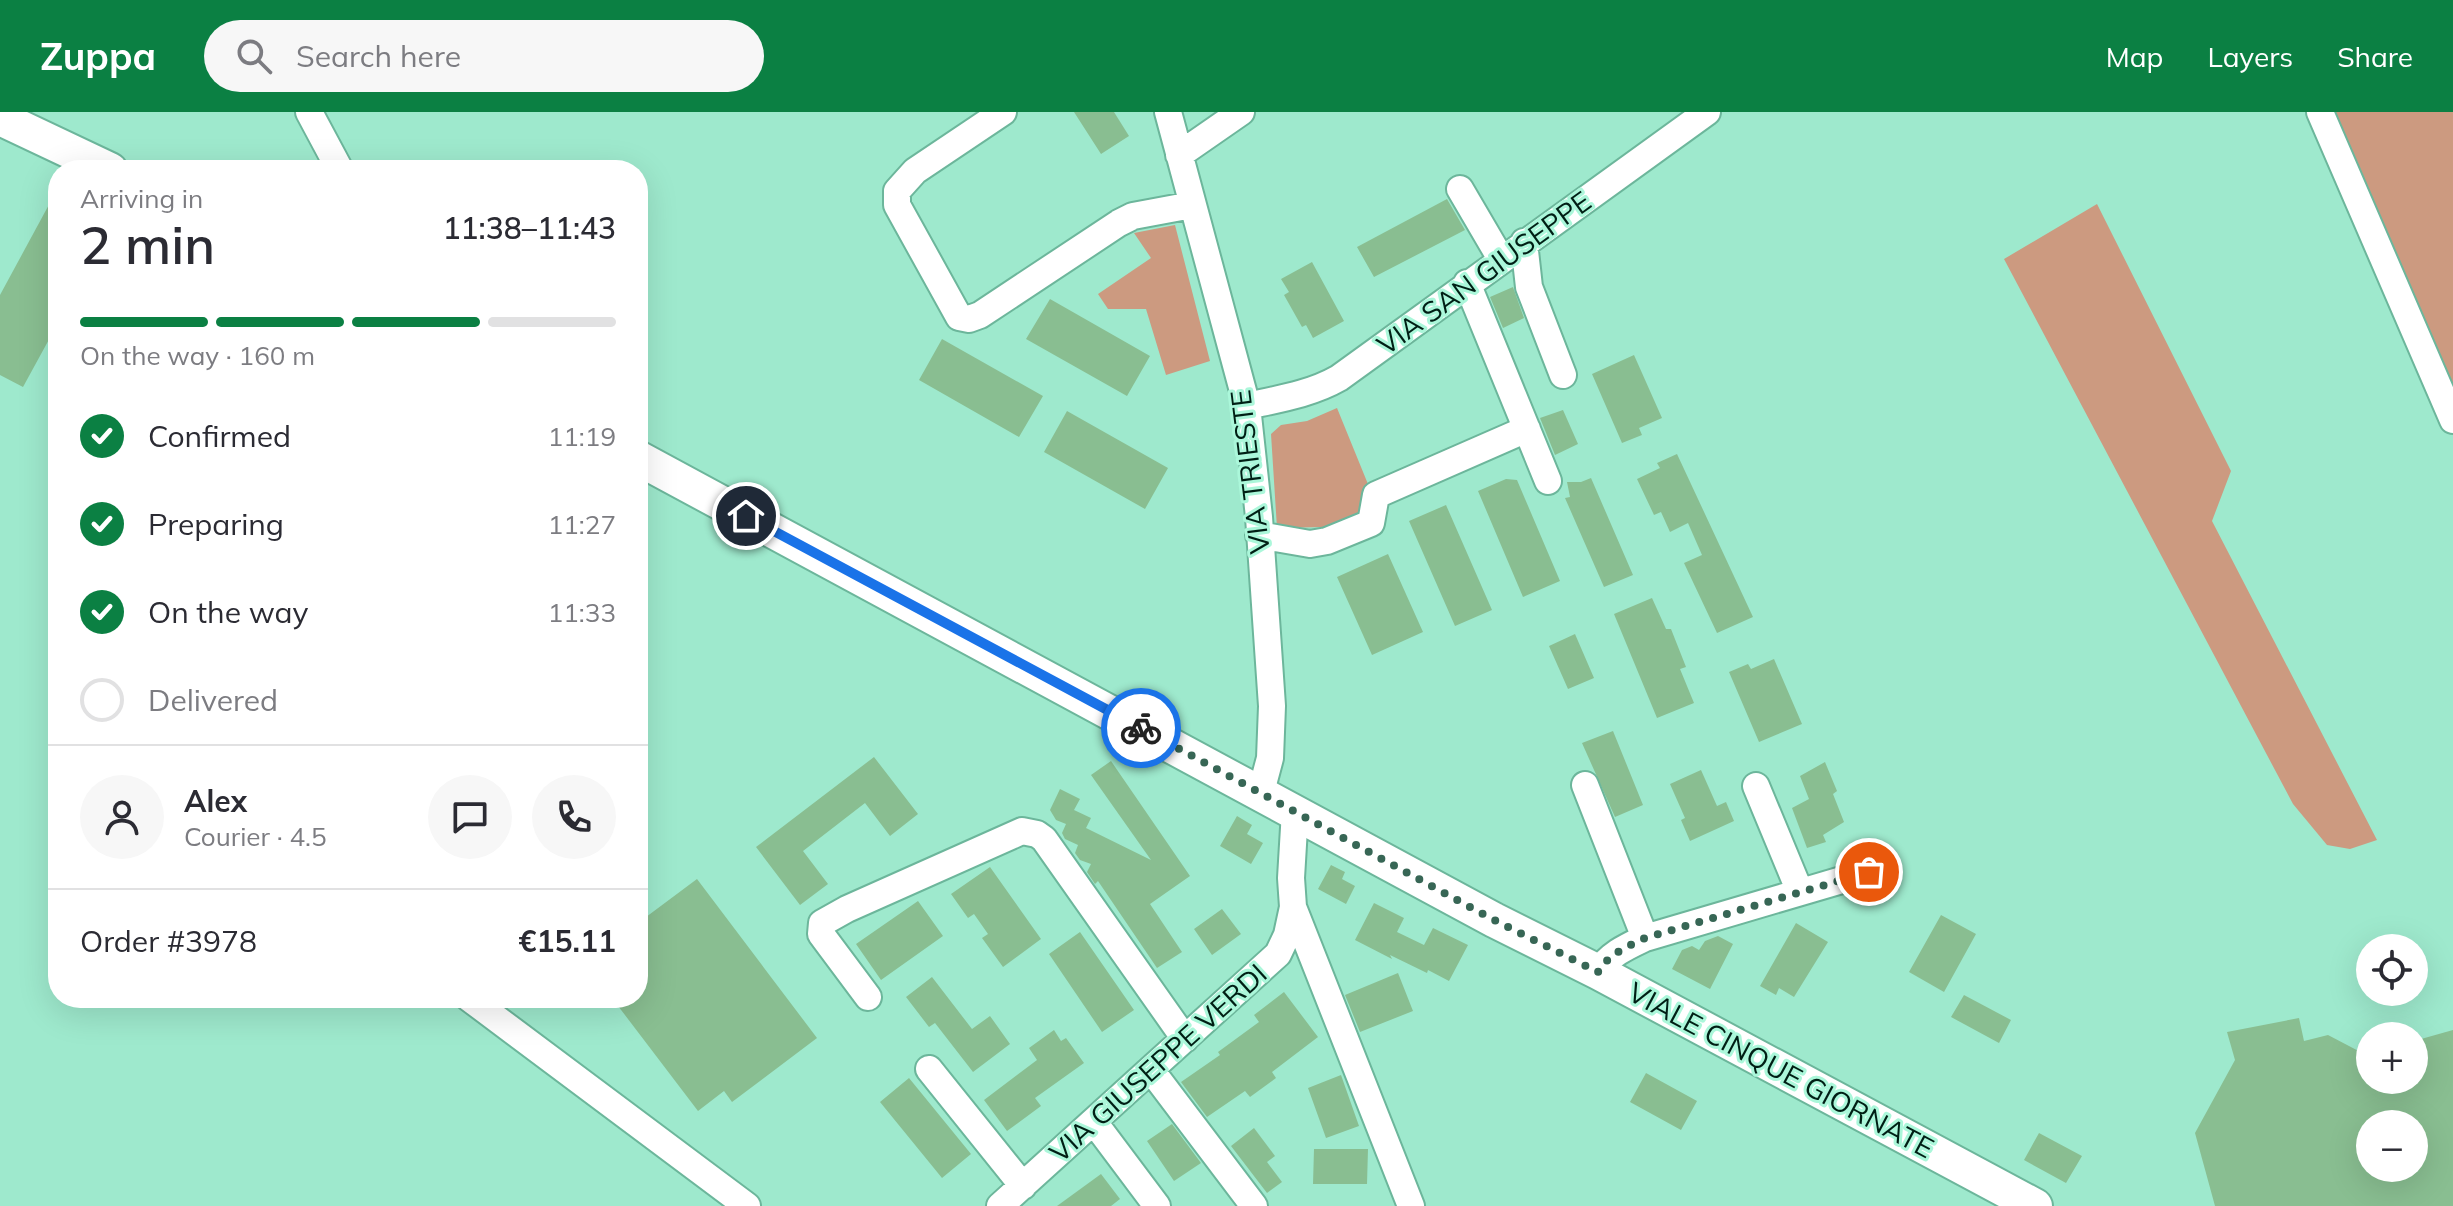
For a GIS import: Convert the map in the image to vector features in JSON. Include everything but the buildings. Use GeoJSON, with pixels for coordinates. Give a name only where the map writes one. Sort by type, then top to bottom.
{"type":"FeatureCollection","features":[{"type":"Feature","properties":{"kind":"main road"},"geometry":{"type":"LineString","coordinates":[[7,121],[71,160]]}},
{"type":"Feature","properties":{"kind":"main road"},"geometry":{"type":"LineString","coordinates":[[7,121],[89,160]]}},
{"type":"Feature","properties":{"kind":"main road","name":"VIALE CINQUE GIORNATE"},"geometry":{"type":"LineString","coordinates":[[648,463],[1494,920],[1598,972],[2035,1206]]}},
{"type":"Feature","properties":{"kind":"street"},"geometry":{"type":"LineString","coordinates":[[1003,112],[915,171],[897,191],[897,205],[959,317],[969,319],[980,315],[1133,216],[1192,205]]}},
{"type":"Feature","properties":{"kind":"street","name":"VIA TRIESTE"},"geometry":{"type":"LineString","coordinates":[[1168,112],[1247,406],[1272,706],[1270,758],[1261,792]]}},
{"type":"Feature","properties":{"kind":"street"},"geometry":{"type":"LineString","coordinates":[[1179,155],[1241,112]]}},
{"type":"Feature","properties":{"kind":"street","name":"VIA SAN GIUSEPPE"},"geometry":{"type":"LineString","coordinates":[[1247,406],[1297,395],[1330,383],[1707,112]]}},
{"type":"Feature","properties":{"kind":"street"},"geometry":{"type":"LineString","coordinates":[[2320,112],[2453,420]]}},
{"type":"Feature","properties":{"kind":"street"},"geometry":{"type":"LineString","coordinates":[[313,119],[326,160]]}},
{"type":"Feature","properties":{"kind":"street"},"geometry":{"type":"LineString","coordinates":[[313,119],[335,160]]}},
{"type":"Feature","properties":{"kind":"street"},"geometry":{"type":"LineString","coordinates":[[1460,189],[1501,259]]}},
{"type":"Feature","properties":{"kind":"street"},"geometry":{"type":"LineString","coordinates":[[1524,242],[1531,296],[1563,375]]}},
{"type":"Feature","properties":{"kind":"street"},"geometry":{"type":"LineString","coordinates":[[1467,283],[1548,481]]}},
{"type":"Feature","properties":{"kind":"street"},"geometry":{"type":"LineString","coordinates":[[1259,535],[1310,544],[1327,541],[1371,523],[1376,495],[1527,429]]}},
{"type":"Feature","properties":{"kind":"street"},"geometry":{"type":"LineString","coordinates":[[1585,785],[1645,938]]}},
{"type":"Feature","properties":{"kind":"street"},"geometry":{"type":"LineString","coordinates":[[1756,786],[1800,892]]}},
{"type":"Feature","properties":{"kind":"street","name":"VIA GIUSEPPE VERDI"},"geometry":{"type":"LineString","coordinates":[[1000,1206],[1278,954],[1287,935],[1293,907],[1291,878],[1295,811]]}},
{"type":"Feature","properties":{"kind":"street"},"geometry":{"type":"LineString","coordinates":[[868,997],[821,934],[822,923],[1022,831],[1030,832],[1044,839],[1185,1039]]}},
{"type":"Feature","properties":{"kind":"street"},"geometry":{"type":"LineString","coordinates":[[1598,972],[1605,960],[1645,938],[1869,872]]}},
{"type":"Feature","properties":{"kind":"street"},"geometry":{"type":"LineString","coordinates":[[1293,907],[1411,1206]]}},
{"type":"Feature","properties":{"kind":"street"},"geometry":{"type":"LineString","coordinates":[[482,1008],[747,1206]]}},
{"type":"Feature","properties":{"kind":"street"},"geometry":{"type":"LineString","coordinates":[[929,1069],[1023,1186]]}},
{"type":"Feature","properties":{"kind":"street"},"geometry":{"type":"LineString","coordinates":[[1151,1070],[1254,1206]]}},
{"type":"Feature","properties":{"kind":"street"},"geometry":{"type":"LineString","coordinates":[[1094,1122],[1157,1206]]}},
{"type":"Feature","properties":{"kind":"shaded area"},"geometry":{"type":"Polygon","coordinates":[[[2334,112],[2453,112],[2453,391],[2334,112]]]}},
{"type":"Feature","properties":{"kind":"shaded area"},"geometry":{"type":"Polygon","coordinates":[[[2097,204],[2231,471],[2212,521],[2377,840],[2350,849],[2327,845],[2293,804],[2004,259],[2097,204]]]}},
{"type":"Feature","properties":{"kind":"shaded area"},"geometry":{"type":"Polygon","coordinates":[[[1175,225],[1210,361],[1166,375],[1146,309],[1108,309],[1098,294],[1151,258],[1134,233],[1175,225]]]}},
{"type":"Feature","properties":{"kind":"shaded area"},"geometry":{"type":"Polygon","coordinates":[[[1337,408],[1372,494],[1367,519],[1335,533],[1326,527],[1277,528],[1271,434],[1281,425],[1307,421],[1337,408]]]}},
{"type":"Feature","properties":{"kind":"way so far"},"geometry":{"type":"LineString","coordinates":[[1141,728],[1494,920],[1598,972],[1605,960],[1645,938],[1869,872]]}},
{"type":"Feature","properties":{"kind":"route"},"geometry":{"type":"LineString","coordinates":[[746,516],[1141,728]]}}]}
